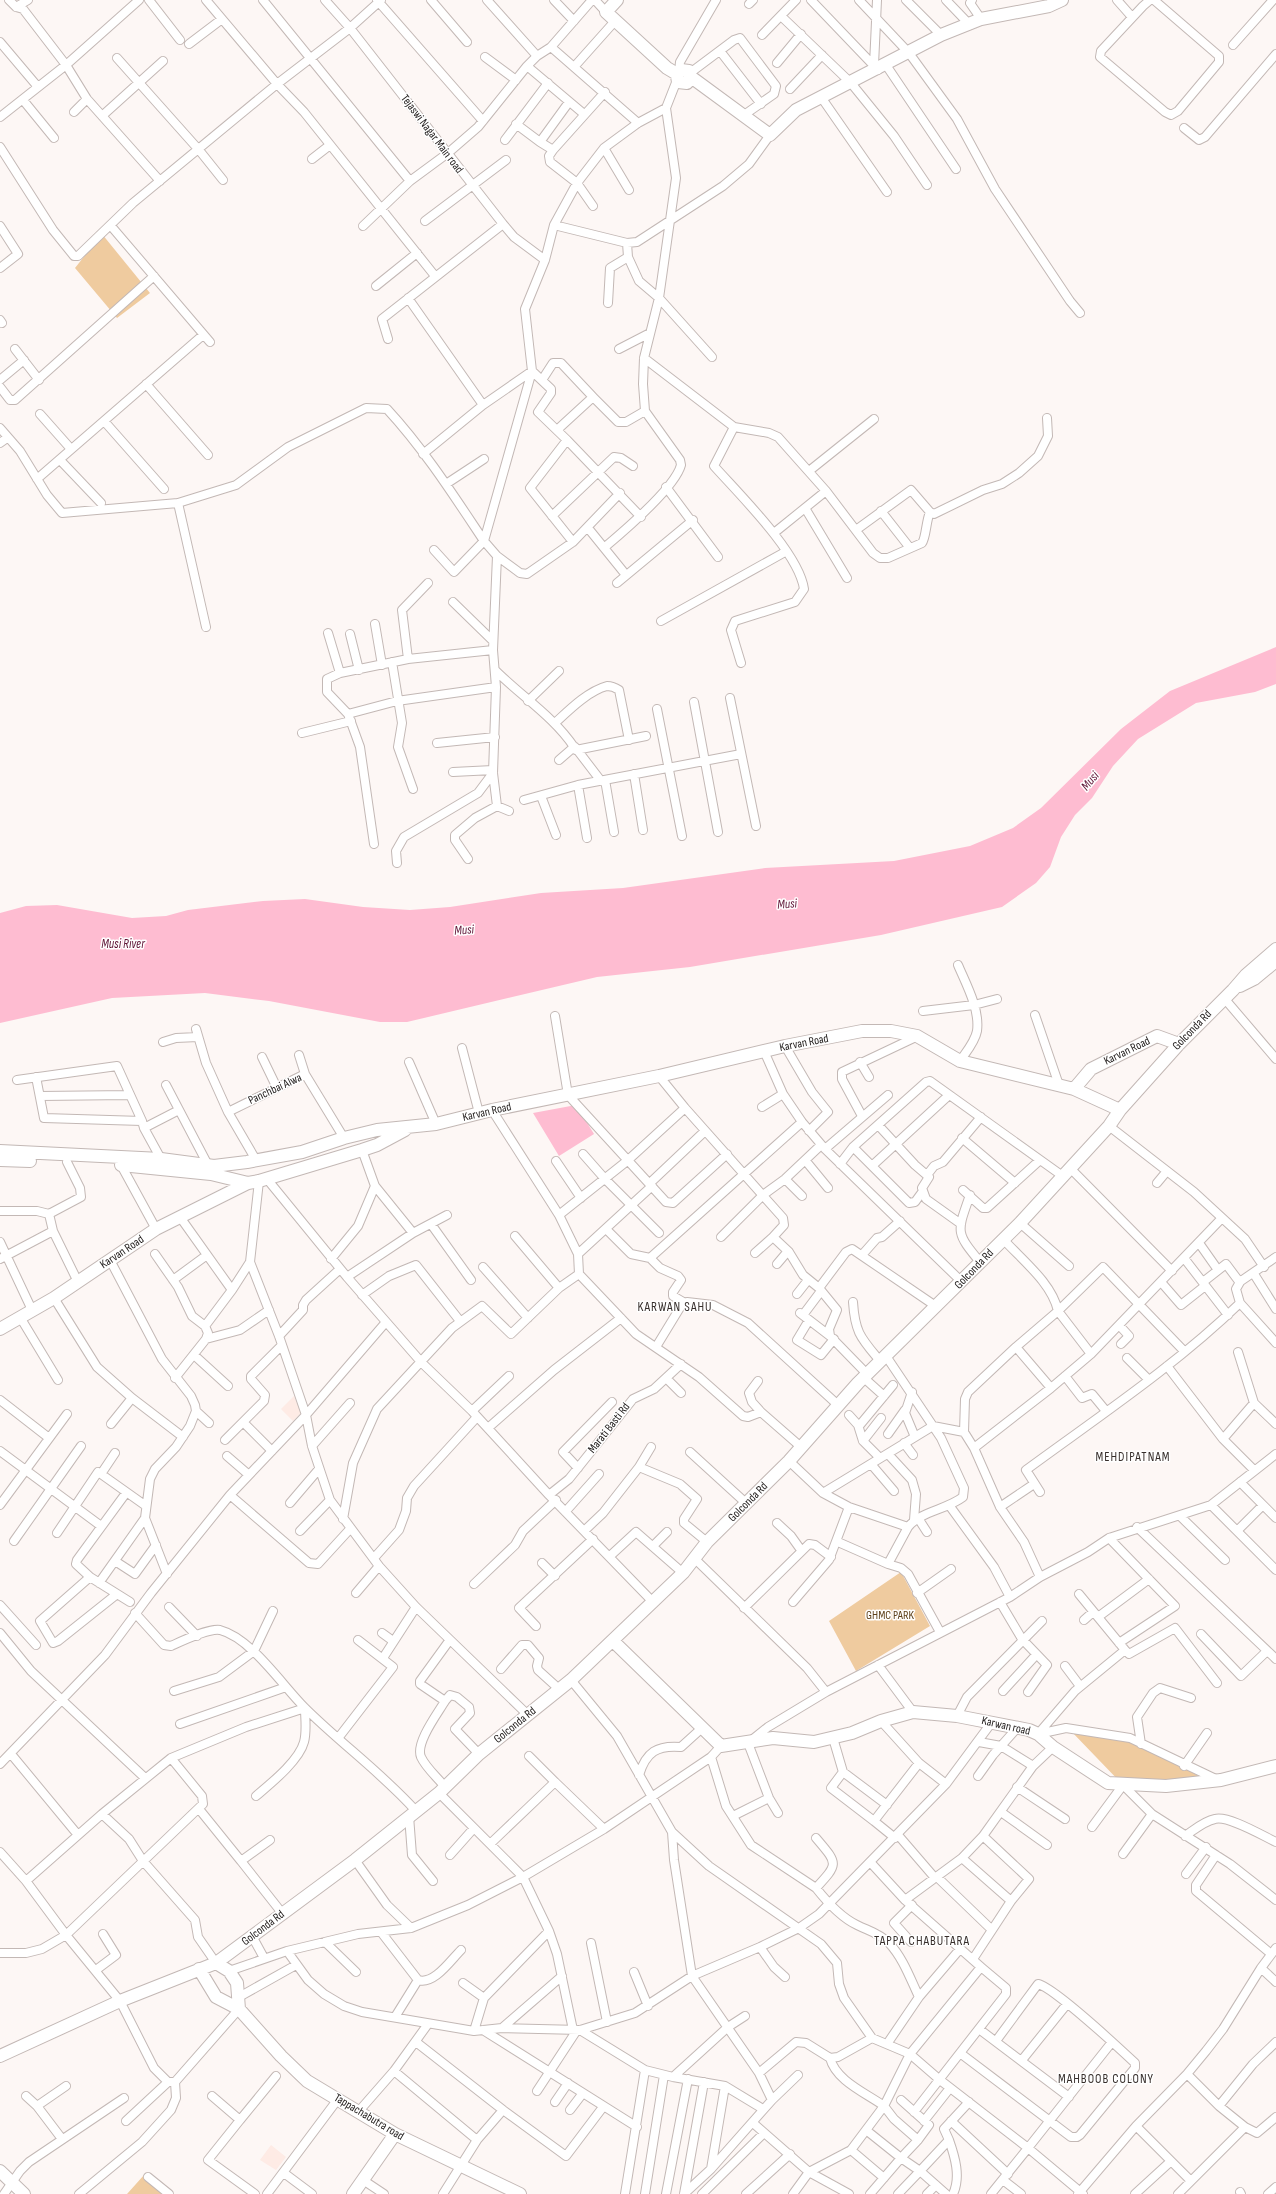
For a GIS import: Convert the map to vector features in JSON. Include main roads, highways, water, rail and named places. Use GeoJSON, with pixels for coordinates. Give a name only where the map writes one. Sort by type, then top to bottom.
{"type":"FeatureCollection","features":[{"type":"Feature","properties":{"kind":"water"},"geometry":{"type":"Polygon","coordinates":[[[1276,647],[1276,684],[1255,692],[1196,703],[1138,739],[1113,766],[1092,798],[1075,815],[1061,837],[1050,867],[1036,883],[1002,907],[881,935],[690,967],[597,977],[407,1022],[380,1022],[269,1001],[205,993],[112,998],[0,1023],[0,913],[26,906],[57,905],[132,918],[166,916],[188,910],[263,901],[305,899],[363,907],[410,910],[450,907],[541,893],[623,888],[765,868],[894,861],[970,846],[1013,828],[1041,808],[1121,729],[1170,691],[1276,647]]]}},
{"type":"Feature","properties":{"kind":"water"},"geometry":{"type":"Polygon","coordinates":[[[576,1105],[594,1134],[559,1156],[533,1113],[576,1105]]]}},
{"type":"Feature","properties":{"kind":"district","name":"KARWAN SAHU"},"geometry":{"type":"Point","coordinates":[675,1307]}},
{"type":"Feature","properties":{"kind":"district","name":"MEHDIPATNAM"},"geometry":{"type":"Point","coordinates":[1133,1457]}},
{"type":"Feature","properties":{"kind":"district","name":"TAPPA CHABUTARA"},"geometry":{"type":"Point","coordinates":[922,1941]}},
{"type":"Feature","properties":{"kind":"district","name":"MAHBOOB COLONY"},"geometry":{"type":"Point","coordinates":[1106,2079]}},
{"type":"Feature","properties":{"kind":"water label","name":"Musi"},"geometry":{"type":"Point","coordinates":[1090,781]}},
{"type":"Feature","properties":{"kind":"water label","name":"Musi"},"geometry":{"type":"Point","coordinates":[787,904]}},
{"type":"Feature","properties":{"kind":"water label","name":"Musi"},"geometry":{"type":"Point","coordinates":[464,930]}},
{"type":"Feature","properties":{"kind":"water label","name":"Musi River"},"geometry":{"type":"Point","coordinates":[123,944]}},
{"type":"Feature","properties":{"kind":"park label","name":"GHMC PARK"},"geometry":{"type":"Point","coordinates":[890,1615]}}]}
